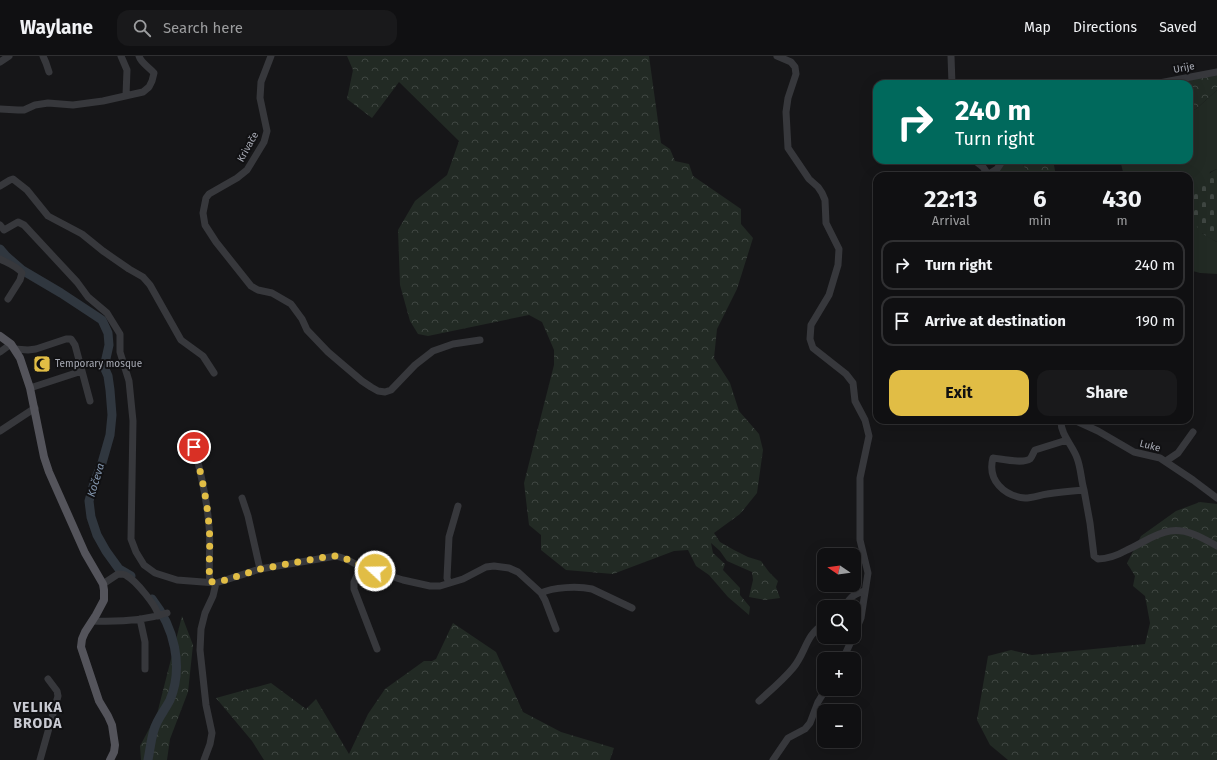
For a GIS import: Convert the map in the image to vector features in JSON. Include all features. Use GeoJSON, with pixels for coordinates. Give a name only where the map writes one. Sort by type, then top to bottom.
{"type":"FeatureCollection","features":[{"type":"Feature","properties":{"kind":"main road"},"geometry":{"type":"LineString","coordinates":[[0,336],[13,346],[22,363],[30,388],[44,457],[49,472],[86,553],[103,584],[104,600],[82,639],[81,647],[99,701],[112,725],[116,745],[110,760]]}},
{"type":"Feature","properties":{"kind":"street"},"geometry":{"type":"LineString","coordinates":[[0,62],[10,56]]}},
{"type":"Feature","properties":{"kind":"street"},"geometry":{"type":"LineString","coordinates":[[42,56],[49,72]]}},
{"type":"Feature","properties":{"kind":"street"},"geometry":{"type":"LineString","coordinates":[[121,56],[127,70],[126,95]]}},
{"type":"Feature","properties":{"kind":"street"},"geometry":{"type":"LineString","coordinates":[[0,109],[24,110],[35,105],[48,103],[73,105],[104,101],[143,92],[149,87],[154,73],[149,66],[140,61],[139,56]]}},
{"type":"Feature","properties":{"kind":"street","name":"Krivače"},"geometry":{"type":"LineString","coordinates":[[270,56],[261,82],[260,98],[268,131],[264,142],[247,170],[237,178],[209,194],[206,198],[203,213],[205,225],[216,242],[251,286],[258,290],[272,293],[292,304],[307,330],[328,352],[371,388],[385,392],[391,390],[415,365],[433,351],[453,344],[480,340]]}},
{"type":"Feature","properties":{"kind":"street"},"geometry":{"type":"LineString","coordinates":[[777,56],[791,62],[795,67],[796,74],[788,98],[786,112],[788,148],[805,173],[822,193],[826,223],[839,249],[838,265],[829,295],[811,325],[810,339],[813,348],[846,374],[853,383],[855,401],[865,420],[869,436],[860,478],[860,540],[868,572],[861,618]]}},
{"type":"Feature","properties":{"kind":"street"},"geometry":{"type":"LineString","coordinates":[[951,56],[952,80]]}},
{"type":"Feature","properties":{"kind":"street","name":"Urije"},"geometry":{"type":"LineString","coordinates":[[1175,80],[1217,72]]}},
{"type":"Feature","properties":{"kind":"street"},"geometry":{"type":"LineString","coordinates":[[978,164],[986,172]]}},
{"type":"Feature","properties":{"kind":"street"},"geometry":{"type":"LineString","coordinates":[[993,172],[1000,164]]}},
{"type":"Feature","properties":{"kind":"street"},"geometry":{"type":"LineString","coordinates":[[0,186],[13,179],[27,190],[48,216],[82,234],[103,251],[143,278],[150,285],[181,340],[203,356],[214,373]]}},
{"type":"Feature","properties":{"kind":"street"},"geometry":{"type":"LineString","coordinates":[[0,225],[4,230],[18,222],[24,225],[77,282],[88,297],[107,313],[120,334],[120,352],[129,381],[133,421],[133,510],[131,534],[134,546],[140,559],[144,565],[155,573],[177,580],[213,582],[260,569],[336,556],[346,559],[361,567],[417,584],[440,586],[463,579],[486,567],[494,566],[509,568],[518,572],[540,593],[545,600],[556,629]]}},
{"type":"Feature","properties":{"kind":"street"},"geometry":{"type":"LineString","coordinates":[[0,259],[12,265],[22,274],[8,299]]}},
{"type":"Feature","properties":{"kind":"street"},"geometry":{"type":"LineString","coordinates":[[0,352],[13,346],[28,350],[36,349],[61,340],[71,339],[75,345],[90,401]]}},
{"type":"Feature","properties":{"kind":"street"},"geometry":{"type":"LineString","coordinates":[[30,388],[82,371]]}},
{"type":"Feature","properties":{"kind":"street"},"geometry":{"type":"LineString","coordinates":[[0,431],[34,408]]}},
{"type":"Feature","properties":{"kind":"street"},"geometry":{"type":"LineString","coordinates":[[1061,424],[1067,440],[1077,458],[1084,490],[1095,558],[1101,559],[1114,556],[1170,531],[1184,531],[1205,539],[1217,546]]}},
{"type":"Feature","properties":{"kind":"street","name":"Luke"},"geometry":{"type":"LineString","coordinates":[[1083,424],[1134,452],[1160,458],[1166,461],[1217,498]]}},
{"type":"Feature","properties":{"kind":"street"},"geometry":{"type":"LineString","coordinates":[[1166,461],[1178,453],[1193,432]]}},
{"type":"Feature","properties":{"kind":"street"},"geometry":{"type":"LineString","coordinates":[[1067,440],[1035,450],[1028,460],[1014,461],[993,458],[991,467],[996,482],[1000,487],[1010,493],[1026,498],[1084,490]]}},
{"type":"Feature","properties":{"kind":"street"},"geometry":{"type":"LineString","coordinates":[[194,447],[202,479],[208,520],[209,572],[213,582],[213,596],[205,613],[201,629],[200,650],[206,705],[212,733],[210,744],[204,760]]}},
{"type":"Feature","properties":{"kind":"street"},"geometry":{"type":"LineString","coordinates":[[242,498],[248,516],[260,569]]}},
{"type":"Feature","properties":{"kind":"street"},"geometry":{"type":"LineString","coordinates":[[449,583],[447,578],[449,537],[458,506]]}},
{"type":"Feature","properties":{"kind":"street"},"geometry":{"type":"LineString","coordinates":[[361,567],[354,582],[354,589],[377,649]]}},
{"type":"Feature","properties":{"kind":"street"},"geometry":{"type":"LineString","coordinates":[[92,621],[140,619],[163,614],[158,612],[128,576],[118,574],[103,584]]}},
{"type":"Feature","properties":{"kind":"street"},"geometry":{"type":"LineString","coordinates":[[540,593],[550,590],[592,589],[632,608]]}},
{"type":"Feature","properties":{"kind":"street"},"geometry":{"type":"LineString","coordinates":[[849,600],[860,592],[865,591]]}},
{"type":"Feature","properties":{"kind":"street"},"geometry":{"type":"LineString","coordinates":[[140,619],[146,642],[145,669]]}},
{"type":"Feature","properties":{"kind":"street"},"geometry":{"type":"LineString","coordinates":[[759,701],[795,666],[812,634],[817,628]]}},
{"type":"Feature","properties":{"kind":"street"},"geometry":{"type":"LineString","coordinates":[[40,760],[58,696],[57,691],[48,678]]}},
{"type":"Feature","properties":{"kind":"street"},"geometry":{"type":"LineString","coordinates":[[773,760],[788,738],[805,729],[810,723],[822,696]]}},
{"type":"Feature","properties":{"kind":"green space"},"geometry":{"type":"Polygon","coordinates":[[[347,56],[649,56],[661,143],[670,149],[675,161],[689,164],[693,176],[741,209],[741,224],[753,238],[737,289],[717,329],[714,358],[730,383],[739,411],[759,434],[763,450],[757,493],[740,514],[714,533],[720,542],[748,557],[761,561],[778,581],[776,587],[780,598],[765,600],[749,597],[753,580],[752,572],[727,561],[720,551],[711,543],[713,553],[725,564],[723,570],[740,588],[740,595],[750,607],[749,615],[728,597],[709,575],[696,566],[688,550],[674,551],[613,574],[566,570],[541,550],[541,535],[529,525],[524,483],[554,365],[554,350],[542,322],[529,315],[428,336],[418,334],[410,321],[400,285],[398,230],[415,201],[447,175],[459,141],[399,82],[372,118],[347,99],[353,70],[347,56]]]}},
{"type":"Feature","properties":{"kind":"green space"},"geometry":{"type":"Polygon","coordinates":[[[1217,70],[1217,90],[1196,109],[1193,109],[1193,80],[1189,80],[1217,70]]]}},
{"type":"Feature","properties":{"kind":"green space"},"geometry":{"type":"Polygon","coordinates":[[[1217,90],[1217,169],[1210,172],[1202,233],[1217,242],[1217,274],[1193,271],[1193,172],[1123,172],[1121,164],[1193,164],[1193,109],[1196,109],[1217,90]]]}},
{"type":"Feature","properties":{"kind":"green space"},"geometry":{"type":"Polygon","coordinates":[[[1001,164],[1024,164],[1024,167],[1030,172],[999,172],[998,169],[1001,164]]]}},
{"type":"Feature","properties":{"kind":"green space"},"geometry":{"type":"Polygon","coordinates":[[[1024,164],[1054,164],[1055,172],[1030,172],[1024,167],[1024,164]]]}},
{"type":"Feature","properties":{"kind":"green space"},"geometry":{"type":"Polygon","coordinates":[[[1217,169],[1217,242],[1201,232],[1193,215],[1193,197],[1197,188],[1209,174],[1217,169]]]}},
{"type":"Feature","properties":{"kind":"green space"},"geometry":{"type":"Polygon","coordinates":[[[1200,502],[1217,504],[1217,760],[1008,760],[990,745],[977,720],[988,656],[1011,650],[1032,655],[1145,644],[1150,623],[1145,596],[1133,586],[1135,576],[1127,563],[1141,536],[1176,511],[1200,502]]]}},
{"type":"Feature","properties":{"kind":"green space"},"geometry":{"type":"Polygon","coordinates":[[[182,616],[193,645],[188,692],[170,739],[167,760],[141,760],[140,746],[157,714],[182,616]]]}},
{"type":"Feature","properties":{"kind":"green space"},"geometry":{"type":"Polygon","coordinates":[[[453,623],[496,652],[523,712],[561,732],[614,748],[610,760],[264,760],[252,741],[216,698],[271,683],[306,709],[316,699],[349,754],[368,714],[385,689],[424,661],[432,661],[436,659],[453,623]]]}},
{"type":"Feature","properties":{"kind":"waterway","name":"Kočeva"},"geometry":{"type":"LineString","coordinates":[[0,249],[22,270],[102,320],[108,333],[109,345],[105,369],[108,376],[112,415],[110,435],[89,501],[91,517],[97,535],[119,569],[131,576]]}},
{"type":"Feature","properties":{"kind":"waterway","name":"Kočeva"},"geometry":{"type":"LineString","coordinates":[[148,760],[155,726],[170,700],[176,674],[176,660],[171,634],[160,610],[152,599]]}},
{"type":"Feature","properties":{"kind":"place","name":"Temporary mosque"},"geometry":{"type":"Point","coordinates":[42,364]}},
{"type":"Feature","properties":{"kind":"district","name":"VELIKA BRODA"},"geometry":{"type":"Point","coordinates":[38,716]}},
{"type":"Feature","properties":{"kind":"route"},"geometry":{"type":"LineString","coordinates":[[194,447],[205,494],[209,528],[210,582],[216,583],[260,569],[331,556],[346,559],[361,567],[375,571]]}}]}
